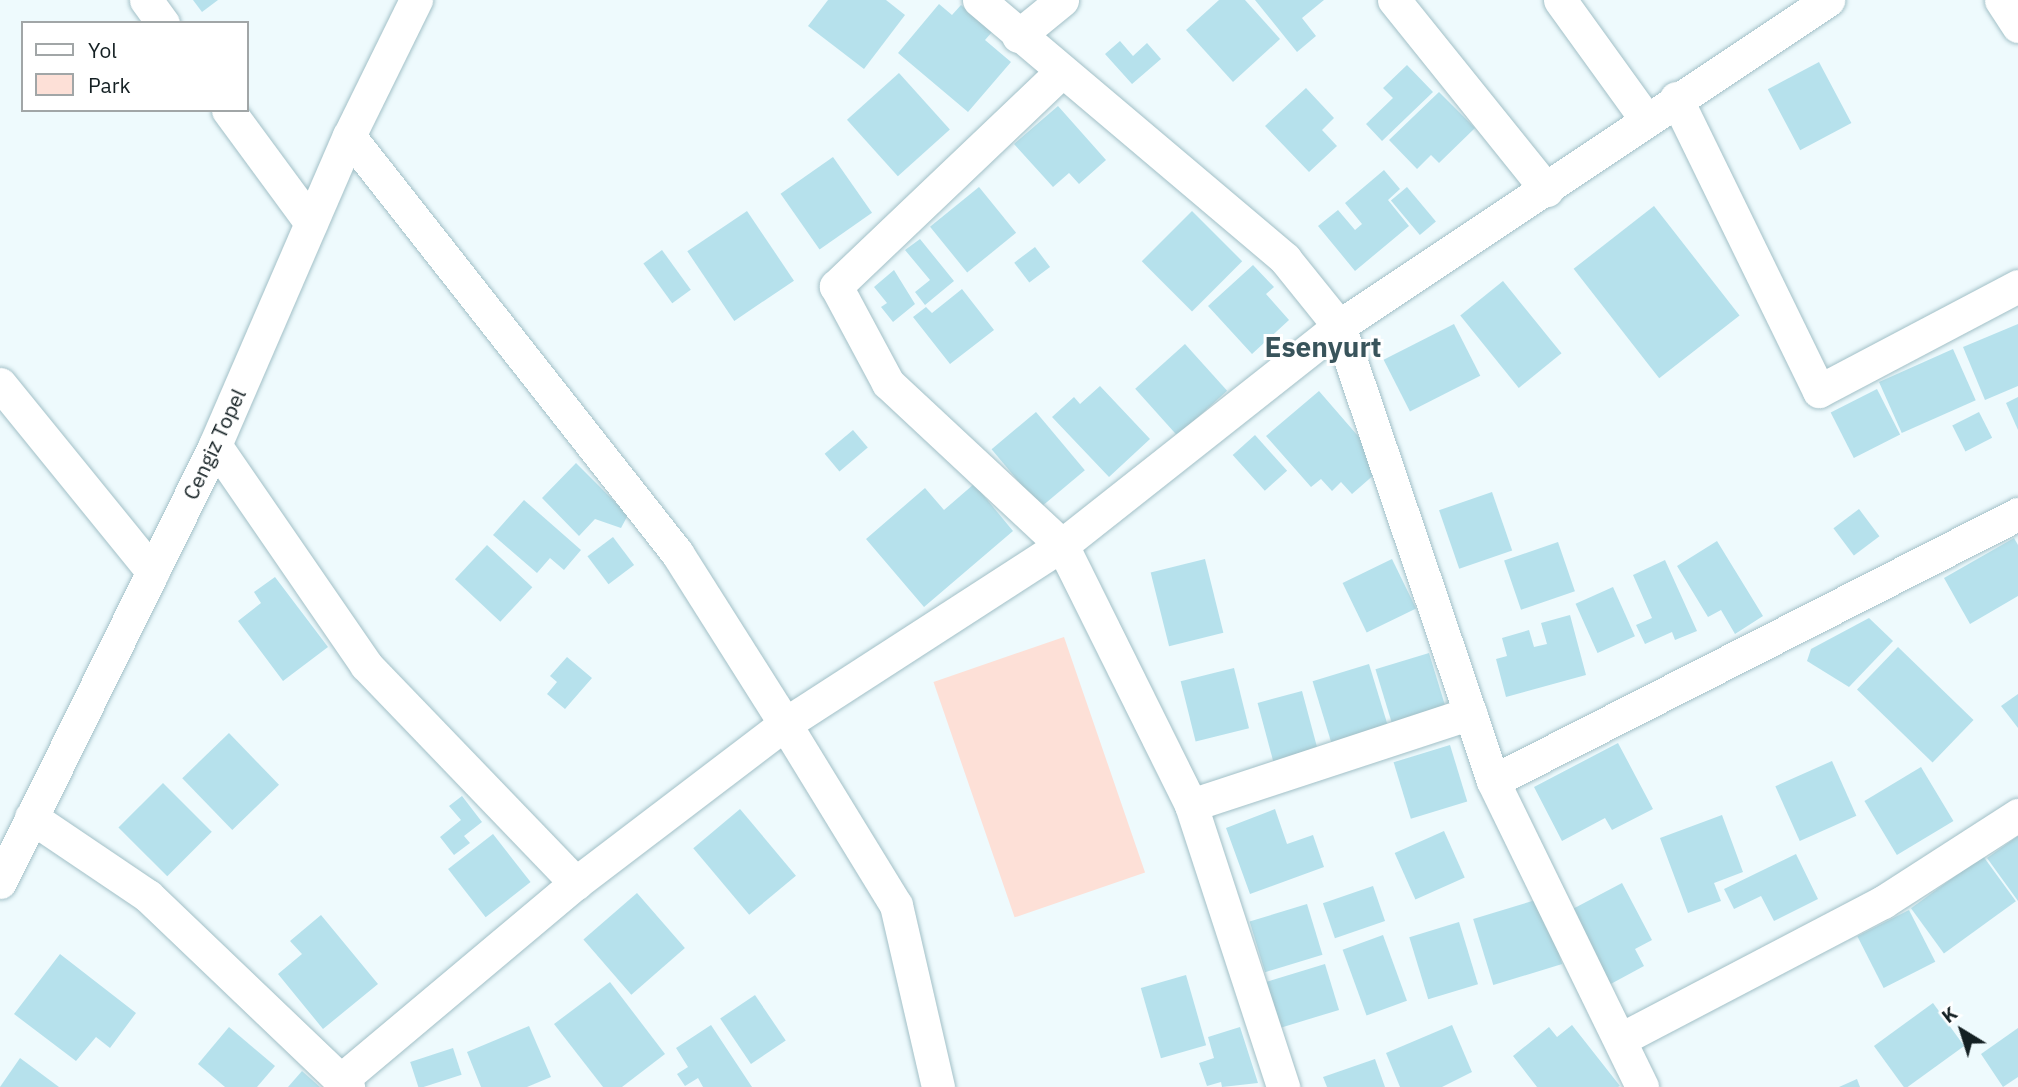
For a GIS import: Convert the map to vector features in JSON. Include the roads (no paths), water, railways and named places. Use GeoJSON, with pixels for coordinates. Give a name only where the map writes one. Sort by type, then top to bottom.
{"type":"FeatureCollection","features":[{"type":"Feature","properties":{"kind":"street"},"geometry":{"type":"LineString","coordinates":[[146,0],[162,21]]}},
{"type":"Feature","properties":{"kind":"street","name":"Cengiz Topel"},"geometry":{"type":"LineString","coordinates":[[0,882],[215,445],[349,136],[416,0]]}},
{"type":"Feature","properties":{"kind":"street"},"geometry":{"type":"LineString","coordinates":[[979,0],[1018,36],[1285,259],[1339,326],[1493,781],[1621,1039],[1642,1087]]}},
{"type":"Feature","properties":{"kind":"street"},"geometry":{"type":"LineString","coordinates":[[1018,36],[1062,0]]}},
{"type":"Feature","properties":{"kind":"street"},"geometry":{"type":"LineString","coordinates":[[1394,0],[1547,190]]}},
{"type":"Feature","properties":{"kind":"street"},"geometry":{"type":"LineString","coordinates":[[1560,0],[1645,118]]}},
{"type":"Feature","properties":{"kind":"street"},"geometry":{"type":"LineString","coordinates":[[31,817],[148,896],[344,1083],[576,883],[785,724],[1062,545],[1339,326],[1547,190],[1676,97],[1828,0]]}},
{"type":"Feature","properties":{"kind":"street"},"geometry":{"type":"LineString","coordinates":[[1061,72],[836,286],[888,383],[1062,545],[1191,805],[1283,1087]]}},
{"type":"Feature","properties":{"kind":"street"},"geometry":{"type":"LineString","coordinates":[[1676,97],[1819,391],[2018,286]]}},
{"type":"Feature","properties":{"kind":"street"},"geometry":{"type":"LineString","coordinates":[[229,112],[311,223]]}},
{"type":"Feature","properties":{"kind":"street"},"geometry":{"type":"LineString","coordinates":[[349,136],[677,553],[785,724],[896,905],[931,1084]]}},
{"type":"Feature","properties":{"kind":"street"},"geometry":{"type":"LineString","coordinates":[[0,384],[153,572]]}},
{"type":"Feature","properties":{"kind":"street"},"geometry":{"type":"LineString","coordinates":[[215,445],[366,665],[576,883]]}},
{"type":"Feature","properties":{"kind":"street"},"geometry":{"type":"LineString","coordinates":[[1493,781],[2018,514]]}},
{"type":"Feature","properties":{"kind":"street"},"geometry":{"type":"LineString","coordinates":[[1191,805],[1470,713]]}},
{"type":"Feature","properties":{"kind":"street"},"geometry":{"type":"LineString","coordinates":[[1621,1039],[1883,902],[2018,815]]}},
{"type":"Feature","properties":{"kind":"district","name":"Esenyurt"},"geometry":{"type":"Point","coordinates":[1323,347]}}]}
